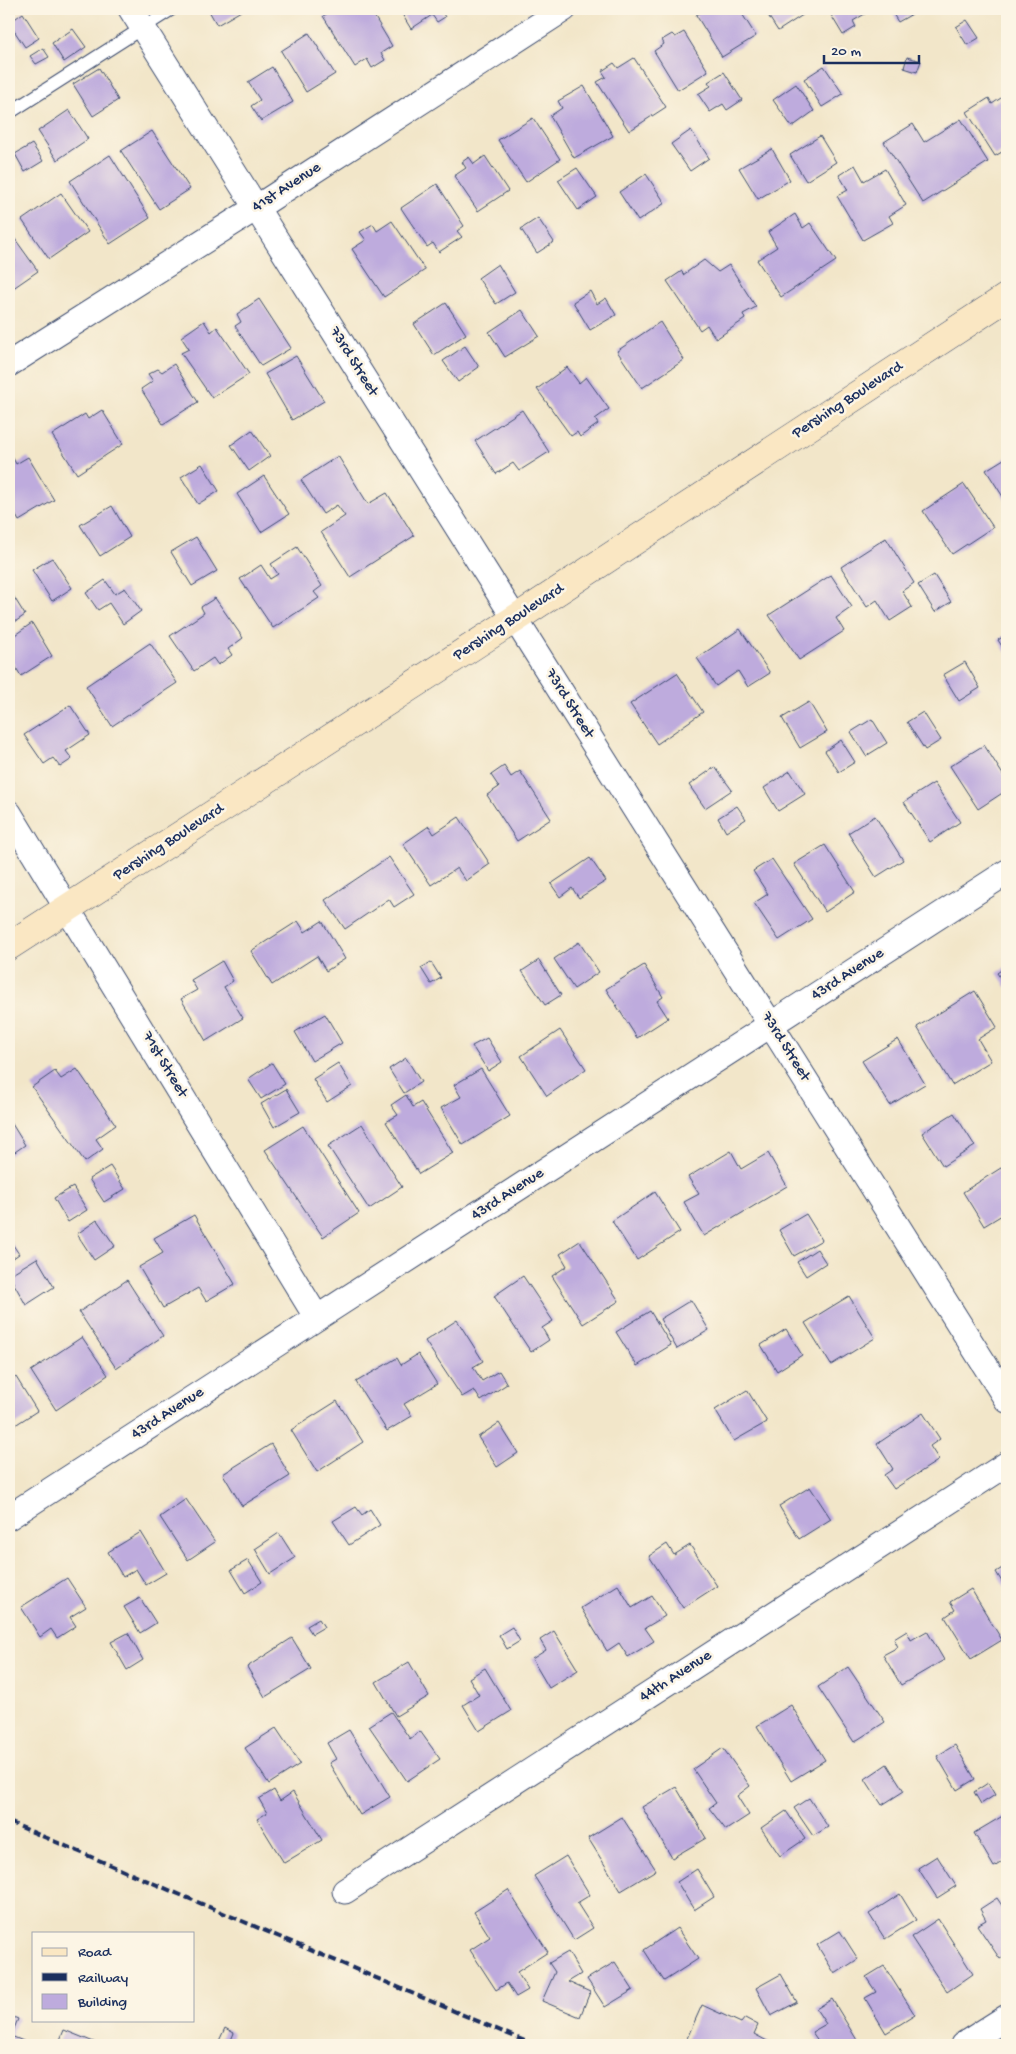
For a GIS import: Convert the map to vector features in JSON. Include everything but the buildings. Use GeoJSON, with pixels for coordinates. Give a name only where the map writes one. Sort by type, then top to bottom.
{"type":"FeatureCollection","features":[{"type":"Feature","properties":{"kind":"street","name":"41st Avenue"},"geometry":{"type":"LineString","coordinates":[[9,364],[256,208],[564,9]]}},
{"type":"Feature","properties":{"kind":"street","name":"73rd Street"},"geometry":{"type":"LineString","coordinates":[[137,18],[1007,1400]]}},
{"type":"Feature","properties":{"kind":"street","name":"Pershing Boulevard"},"geometry":{"type":"LineString","coordinates":[[9,946],[515,619],[1007,297]]}},
{"type":"Feature","properties":{"kind":"street","name":"71st Street"},"geometry":{"type":"LineString","coordinates":[[9,813],[317,1318]]}},
{"type":"Feature","properties":{"kind":"street","name":"43rd Avenue"},"geometry":{"type":"LineString","coordinates":[[9,1516],[1007,872]]}},
{"type":"Feature","properties":{"kind":"street","name":"44th Avenue"},"geometry":{"type":"LineString","coordinates":[[345,1891],[1007,1464]]}},
{"type":"Feature","properties":{"kind":"street"},"geometry":{"type":"LineString","coordinates":[[963,2045],[1007,2017]]}},
{"type":"Feature","properties":{"kind":"lane"},"geometry":{"type":"LineString","coordinates":[[9,113],[137,18],[172,9]]}},
{"type":"Feature","properties":{"kind":"railway"},"geometry":{"type":"LineString","coordinates":[[9,1822],[534,2045]]}}]}
